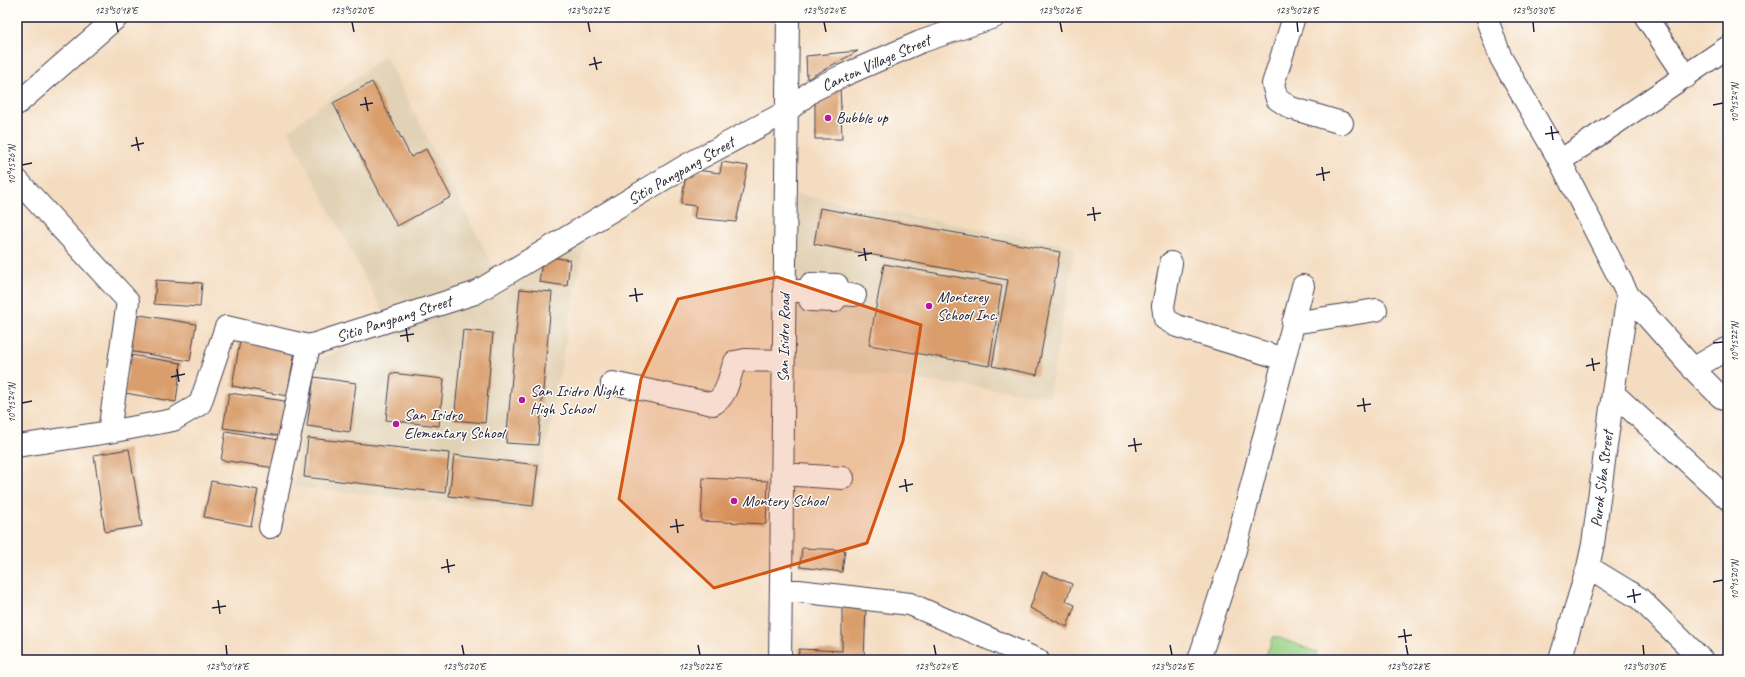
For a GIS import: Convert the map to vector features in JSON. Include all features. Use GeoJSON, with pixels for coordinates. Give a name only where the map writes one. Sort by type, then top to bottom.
{"type":"FeatureCollection","features":[{"type":"Feature","properties":{"kind":"street"},"geometry":{"type":"LineString","coordinates":[[17,104],[117,17]]}},
{"type":"Feature","properties":{"kind":"street","name":"San Isidro Road"},"geometry":{"type":"LineString","coordinates":[[780,660],[788,17]]}},
{"type":"Feature","properties":{"kind":"street","name":"Canton Village Street"},"geometry":{"type":"LineString","coordinates":[[786,112],[813,90],[842,76],[920,42],[994,17]]}},
{"type":"Feature","properties":{"kind":"street"},"geometry":{"type":"LineString","coordinates":[[1294,17],[1273,84],[1277,99],[1291,108],[1342,122]]}},
{"type":"Feature","properties":{"kind":"street"},"geometry":{"type":"LineString","coordinates":[[1486,17],[1501,58],[1560,161],[1628,295],[1693,369],[1721,397],[1728,400]]}},
{"type":"Feature","properties":{"kind":"street"},"geometry":{"type":"LineString","coordinates":[[1646,17],[1686,76]]}},
{"type":"Feature","properties":{"kind":"street"},"geometry":{"type":"LineString","coordinates":[[1560,161],[1728,47]]}},
{"type":"Feature","properties":{"kind":"street","name":"Sitio Pangpang Street"},"geometry":{"type":"LineString","coordinates":[[309,346],[475,292],[687,166],[786,112]]}},
{"type":"Feature","properties":{"kind":"street"},"geometry":{"type":"LineString","coordinates":[[17,180],[128,301],[109,432]]}},
{"type":"Feature","properties":{"kind":"street"},"geometry":{"type":"LineString","coordinates":[[1171,263],[1163,306],[1165,319],[1177,326],[1284,359]]}},
{"type":"Feature","properties":{"kind":"street"},"geometry":{"type":"LineString","coordinates":[[1199,660],[1235,550],[1303,286]]}},
{"type":"Feature","properties":{"kind":"street"},"geometry":{"type":"LineString","coordinates":[[784,291],[807,291],[810,300],[834,301],[848,295]]}},
{"type":"Feature","properties":{"kind":"street","name":"Purok Siba Street"},"geometry":{"type":"LineString","coordinates":[[1560,660],[1588,567],[1593,544],[1613,393],[1628,295]]}},
{"type":"Feature","properties":{"kind":"street"},"geometry":{"type":"LineString","coordinates":[[1293,322],[1376,310]]}},
{"type":"Feature","properties":{"kind":"street"},"geometry":{"type":"LineString","coordinates":[[17,446],[109,432],[173,420],[200,404],[226,327],[309,346],[270,527]]}},
{"type":"Feature","properties":{"kind":"street"},"geometry":{"type":"LineString","coordinates":[[1693,369],[1728,348]]}},
{"type":"Feature","properties":{"kind":"street"},"geometry":{"type":"LineString","coordinates":[[612,383],[713,404],[720,400],[728,386],[732,370],[736,362],[745,360],[783,361]]}},
{"type":"Feature","properties":{"kind":"street"},"geometry":{"type":"LineString","coordinates":[[1613,393],[1728,499]]}},
{"type":"Feature","properties":{"kind":"street"},"geometry":{"type":"LineString","coordinates":[[782,474],[843,478]]}},
{"type":"Feature","properties":{"kind":"street"},"geometry":{"type":"LineString","coordinates":[[1588,567],[1639,598],[1702,660]]}},
{"type":"Feature","properties":{"kind":"street"},"geometry":{"type":"LineString","coordinates":[[781,589],[910,604],[1038,660]]}},
{"type":"Feature","properties":{"kind":"highlighted area"},"geometry":{"type":"Polygon","coordinates":[[[777,277],[921,325],[903,441],[867,543],[714,588],[619,499],[641,379],[678,299],[777,277]]]}},
{"type":"Feature","properties":{"kind":"shaded area"},"geometry":{"type":"Polygon","coordinates":[[[385,55],[497,274],[384,314],[288,131],[385,55]]]}},
{"type":"Feature","properties":{"kind":"shaded area","name":"Monterey School Inc."},"geometry":{"type":"Polygon","coordinates":[[[796,194],[1075,247],[1049,396],[793,365],[796,194]]]}},
{"type":"Feature","properties":{"kind":"shaded area","name":"San Isidro Elementary School"},"geometry":{"type":"Polygon","coordinates":[[[586,231],[534,512],[294,487],[315,360],[427,317],[499,295],[540,257],[586,231]]]}},
{"type":"Feature","properties":{"kind":"green space"},"geometry":{"type":"Polygon","coordinates":[[[1274,636],[1317,652],[1314,660],[1264,660],[1274,636]]]}},
{"type":"Feature","properties":{"kind":"building"},"geometry":{"type":"Polygon","coordinates":[[[858,51],[807,79],[806,56],[858,51]]]}},
{"type":"Feature","properties":{"kind":"building"},"geometry":{"type":"Polygon","coordinates":[[[372,82],[411,157],[426,149],[451,197],[397,226],[333,103],[372,82]]]}},
{"type":"Feature","properties":{"kind":"building","name":"Bubble up"},"geometry":{"type":"Polygon","coordinates":[[[840,84],[842,139],[815,139],[815,97],[840,84]]]}},
{"type":"Feature","properties":{"kind":"building"},"geometry":{"type":"Polygon","coordinates":[[[722,162],[748,166],[736,222],[694,218],[696,206],[681,204],[687,169],[720,173],[722,162]]]}},
{"type":"Feature","properties":{"kind":"building"},"geometry":{"type":"Polygon","coordinates":[[[820,208],[1060,252],[1037,375],[992,366],[1008,280],[814,244],[820,208]]]}},
{"type":"Feature","properties":{"kind":"building"},"geometry":{"type":"Polygon","coordinates":[[[543,256],[570,260],[567,286],[539,282],[543,256]]]}},
{"type":"Feature","properties":{"kind":"building"},"geometry":{"type":"Polygon","coordinates":[[[884,264],[1002,285],[989,366],[869,345],[884,264]]]}},
{"type":"Feature","properties":{"kind":"building"},"geometry":{"type":"Polygon","coordinates":[[[156,280],[202,283],[200,307],[154,304],[156,280]]]}},
{"type":"Feature","properties":{"kind":"building"},"geometry":{"type":"Polygon","coordinates":[[[520,289],[552,292],[538,445],[506,443],[520,289]]]}},
{"type":"Feature","properties":{"kind":"building"},"geometry":{"type":"Polygon","coordinates":[[[134,314],[196,324],[190,361],[128,351],[134,314]]]}},
{"type":"Feature","properties":{"kind":"building"},"geometry":{"type":"Polygon","coordinates":[[[463,330],[493,333],[485,423],[454,420],[463,330]]]}},
{"type":"Feature","properties":{"kind":"building"},"geometry":{"type":"Polygon","coordinates":[[[240,341],[295,351],[287,396],[232,386],[240,341]]]}},
{"type":"Feature","properties":{"kind":"building"},"geometry":{"type":"Polygon","coordinates":[[[130,355],[181,363],[176,402],[125,393],[130,355]]]}},
{"type":"Feature","properties":{"kind":"building"},"geometry":{"type":"Polygon","coordinates":[[[391,373],[444,379],[439,426],[386,420],[391,373]]]}},
{"type":"Feature","properties":{"kind":"building"},"geometry":{"type":"Polygon","coordinates":[[[314,377],[356,383],[350,432],[307,426],[314,377]]]}},
{"type":"Feature","properties":{"kind":"building"},"geometry":{"type":"Polygon","coordinates":[[[229,393],[285,401],[280,436],[223,428],[229,393]]]}},
{"type":"Feature","properties":{"kind":"building"},"geometry":{"type":"Polygon","coordinates":[[[226,431],[279,440],[275,468],[221,460],[226,431]]]}},
{"type":"Feature","properties":{"kind":"building"},"geometry":{"type":"Polygon","coordinates":[[[308,438],[449,453],[445,493],[304,477],[308,438]]]}},
{"type":"Feature","properties":{"kind":"building"},"geometry":{"type":"Polygon","coordinates":[[[129,449],[142,526],[105,532],[94,455],[129,449]]]}},
{"type":"Feature","properties":{"kind":"building"},"geometry":{"type":"Polygon","coordinates":[[[454,455],[538,465],[533,506],[449,496],[454,455]]]}},
{"type":"Feature","properties":{"kind":"building","name":"Montery School"},"geometry":{"type":"Polygon","coordinates":[[[703,478],[768,481],[766,524],[701,521],[703,478]]]}},
{"type":"Feature","properties":{"kind":"building"},"geometry":{"type":"Polygon","coordinates":[[[211,481],[258,490],[251,526],[204,517],[211,481]]]}},
{"type":"Feature","properties":{"kind":"building"},"geometry":{"type":"Polygon","coordinates":[[[802,548],[845,550],[842,572],[800,567],[802,548]]]}},
{"type":"Feature","properties":{"kind":"building"},"geometry":{"type":"Polygon","coordinates":[[[1043,572],[1072,584],[1066,601],[1075,605],[1067,627],[1030,608],[1043,572]]]}},
{"type":"Feature","properties":{"kind":"building"},"geometry":{"type":"Polygon","coordinates":[[[866,606],[864,660],[798,660],[799,649],[842,651],[842,608],[866,606]]]}},
{"type":"Feature","properties":{"kind":"place","name":"Bubble up"},"geometry":{"type":"Point","coordinates":[828,118]}},
{"type":"Feature","properties":{"kind":"place","name":"Monterey School Inc."},"geometry":{"type":"Point","coordinates":[929,306]}},
{"type":"Feature","properties":{"kind":"place","name":"San Isidro Night High School"},"geometry":{"type":"Point","coordinates":[522,400]}},
{"type":"Feature","properties":{"kind":"place","name":"San Isidro Elementary School"},"geometry":{"type":"Point","coordinates":[396,424]}},
{"type":"Feature","properties":{"kind":"place","name":"Montery School"},"geometry":{"type":"Point","coordinates":[734,501]}}]}
